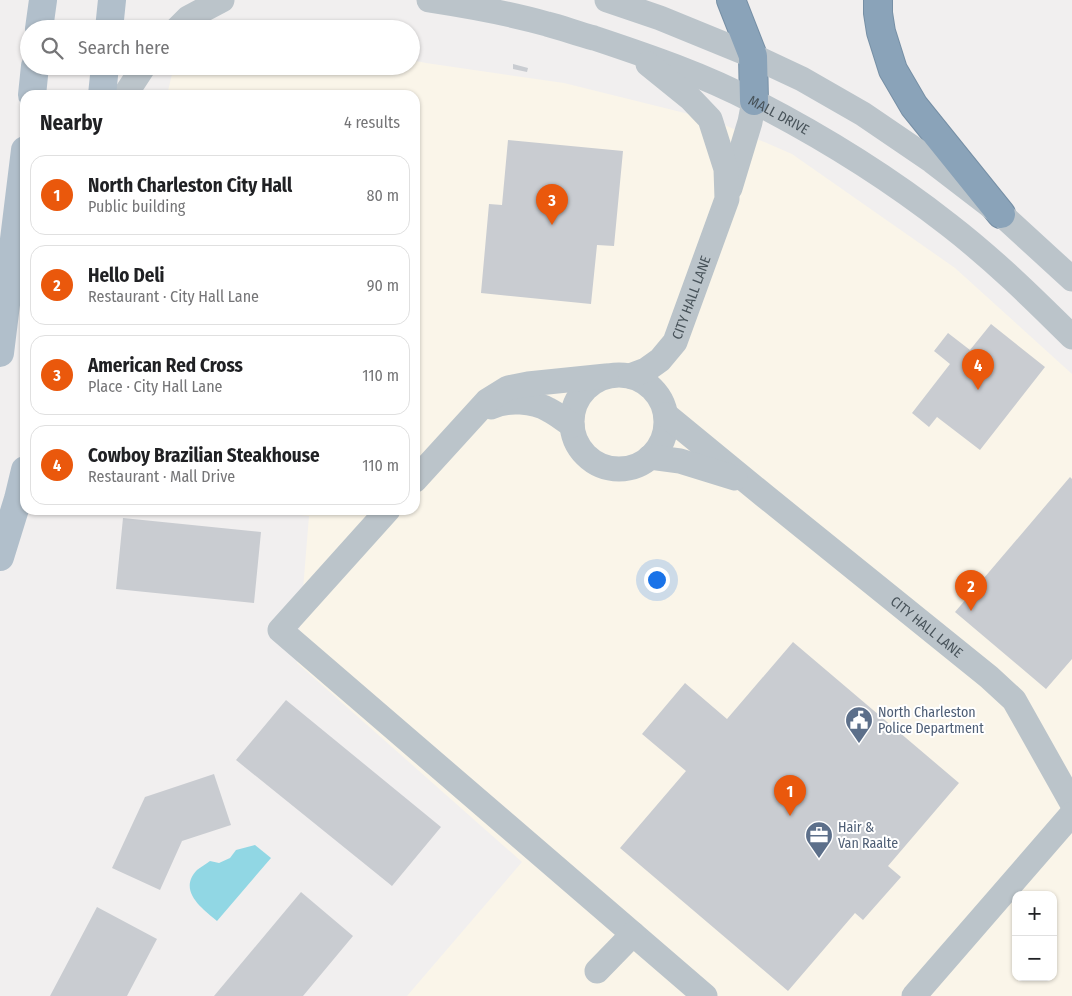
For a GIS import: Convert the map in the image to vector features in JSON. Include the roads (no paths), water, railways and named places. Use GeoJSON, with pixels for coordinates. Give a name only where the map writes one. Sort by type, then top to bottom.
{"type":"FeatureCollection","features":[{"type":"Feature","properties":{"kind":"highway"},"geometry":{"type":"LineString","coordinates":[[731,0],[753,56],[754,101]]}},
{"type":"Feature","properties":{"kind":"highway"},"geometry":{"type":"LineString","coordinates":[[878,0],[881,32],[893,70],[914,106],[1001,214]]}},
{"type":"Feature","properties":{"kind":"main road"},"geometry":{"type":"LineString","coordinates":[[41,20],[43,0]]}},
{"type":"Feature","properties":{"kind":"main road"},"geometry":{"type":"LineString","coordinates":[[110,20],[112,0]]}},
{"type":"Feature","properties":{"kind":"main road"},"geometry":{"type":"LineString","coordinates":[[33,90],[34,75]]}},
{"type":"Feature","properties":{"kind":"main road"},"geometry":{"type":"LineString","coordinates":[[103,90],[104,75]]}},
{"type":"Feature","properties":{"kind":"main road"},"geometry":{"type":"LineString","coordinates":[[0,353],[20,191]]}},
{"type":"Feature","properties":{"kind":"main road"},"geometry":{"type":"LineString","coordinates":[[0,557],[20,491]]}},
{"type":"Feature","properties":{"kind":"street"},"geometry":{"type":"LineString","coordinates":[[186,20],[222,0]]}},
{"type":"Feature","properties":{"kind":"street","name":"MALL DRIVE"},"geometry":{"type":"LineString","coordinates":[[429,0],[546,24],[631,50],[694,74],[754,101],[883,176],[950,226],[1017,283],[1072,337]]}},
{"type":"Feature","properties":{"kind":"street"},"geometry":{"type":"LineString","coordinates":[[607,0],[660,18],[753,56],[802,79],[863,114],[932,161],[1001,214],[1072,279]]}},
{"type":"Feature","properties":{"kind":"street","name":"CITY HALL LANE"},"geometry":{"type":"LineString","coordinates":[[631,50],[690,98],[710,119],[726,169],[727,199]]}},
{"type":"Feature","properties":{"kind":"street"},"geometry":{"type":"LineString","coordinates":[[128,90],[138,75]]}},
{"type":"Feature","properties":{"kind":"street","name":"CITY HALL LANE"},"geometry":{"type":"LineString","coordinates":[[623,375],[646,370],[660,360],[675,342],[727,199],[750,122],[754,101]]}},
{"type":"Feature","properties":{"kind":"street"},"geometry":{"type":"LineString","coordinates":[[420,474],[469,419],[488,401],[508,388],[528,384],[623,375],[645,382],[657,394],[665,408],[666,424],[663,441],[654,454],[641,464],[625,470],[608,468],[594,463],[583,453],[575,441],[572,425],[573,412],[578,398],[588,386],[601,378],[623,375]]}},
{"type":"Feature","properties":{"kind":"street"},"geometry":{"type":"LineString","coordinates":[[469,419],[498,404],[516,402],[530,403],[547,408],[572,425]]}},
{"type":"Feature","properties":{"kind":"street","name":"CITY HALL LANE"},"geometry":{"type":"LineString","coordinates":[[666,415],[989,677],[1014,700],[1072,803]]}},
{"type":"Feature","properties":{"kind":"street","name":"CITY HALL LANE"},"geometry":{"type":"LineString","coordinates":[[650,457],[680,461],[747,482]]}},
{"type":"Feature","properties":{"kind":"street"},"geometry":{"type":"LineString","coordinates":[[384,515],[280,630],[705,996]]}},
{"type":"Feature","properties":{"kind":"street"},"geometry":{"type":"LineString","coordinates":[[914,996],[1072,814]]}},
{"type":"Feature","properties":{"kind":"street"},"geometry":{"type":"LineString","coordinates":[[597,971],[632,934]]}},
{"type":"Feature","properties":{"kind":"water"},"geometry":{"type":"Polygon","coordinates":[[[255,845],[271,858],[217,921],[194,899],[190,885],[192,878],[197,870],[210,861],[219,863],[230,858],[236,850],[255,845]]]}},
{"type":"Feature","properties":{"kind":"place","name":"American Red Cross"},"geometry":{"type":"Point","coordinates":[552,225]}},
{"type":"Feature","properties":{"kind":"place","name":"Cowboy Brazilian Steakhouse"},"geometry":{"type":"Point","coordinates":[978,390]}},
{"type":"Feature","properties":{"kind":"place","name":"Hello Deli"},"geometry":{"type":"Point","coordinates":[971,611]}},
{"type":"Feature","properties":{"kind":"place","name":"North Charleston Police Department"},"geometry":{"type":"Point","coordinates":[859,744]}},
{"type":"Feature","properties":{"kind":"place","name":"North Charleston City Hall"},"geometry":{"type":"Point","coordinates":[790,816]}},
{"type":"Feature","properties":{"kind":"place","name":"Hair & Van Raalte"},"geometry":{"type":"Point","coordinates":[819,859]}}]}
